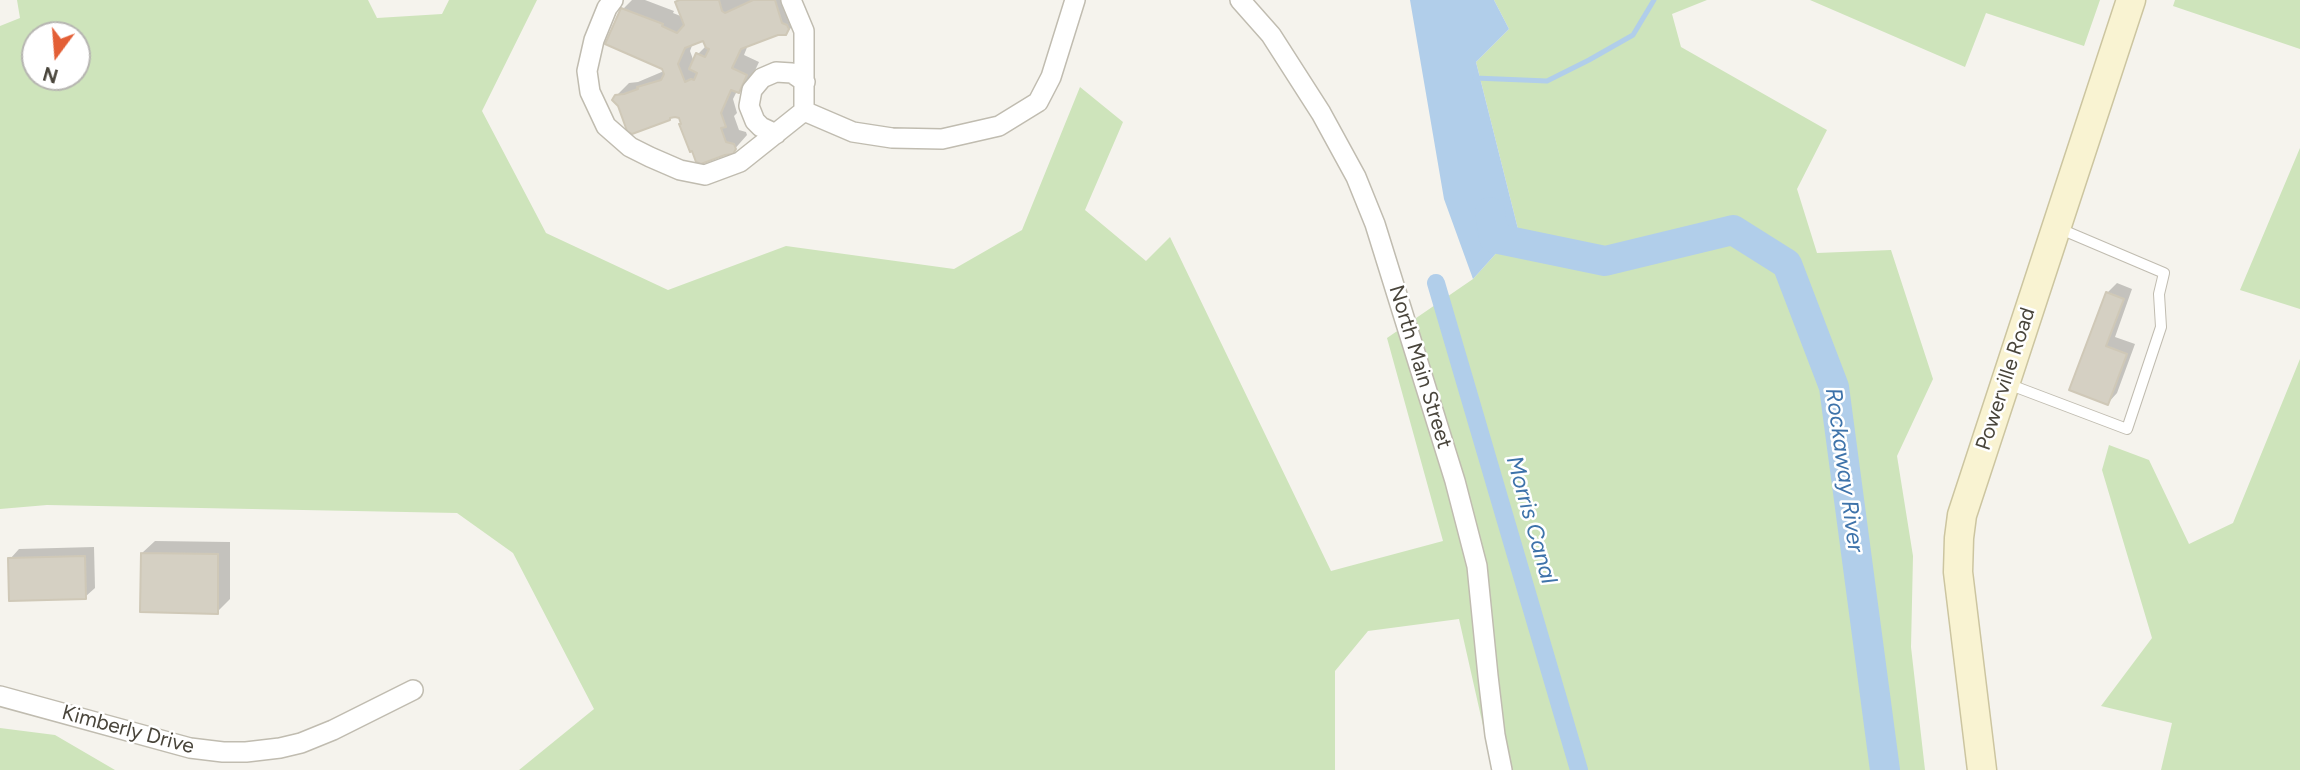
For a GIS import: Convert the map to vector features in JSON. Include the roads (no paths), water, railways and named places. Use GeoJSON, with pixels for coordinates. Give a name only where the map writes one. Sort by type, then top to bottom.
{"type":"FeatureCollection","features":[{"type":"Feature","properties":{"kind":"main road","name":"Powerville Road"},"geometry":{"type":"LineString","coordinates":[[1982,770],[1958,572],[1962,515],[2131,0]]}},
{"type":"Feature","properties":{"kind":"street"},"geometry":{"type":"LineString","coordinates":[[613,0],[594,40],[587,71],[590,92],[607,126],[630,146],[680,170],[705,175],[740,162],[804,111],[804,31],[791,0]]}},
{"type":"Feature","properties":{"kind":"street"},"geometry":{"type":"LineString","coordinates":[[804,111],[853,132],[892,138],[942,139],[999,126],[1038,102],[1051,77],[1075,0]]}},
{"type":"Feature","properties":{"kind":"street","name":"North Main Street"},"geometry":{"type":"LineString","coordinates":[[1240,0],[1271,35],[1321,113],[1356,177],[1375,224],[1455,481],[1477,566],[1501,769]]}},
{"type":"Feature","properties":{"kind":"street"},"geometry":{"type":"LineString","coordinates":[[776,134],[768,132],[755,121],[749,106],[752,90],[762,78],[776,72],[792,74],[805,82]]}},
{"type":"Feature","properties":{"kind":"street","name":"Kimberly Drive"},"geometry":{"type":"LineString","coordinates":[[0,696],[190,748],[246,752],[301,743],[413,690]]}},
{"type":"Feature","properties":{"kind":"lane"},"geometry":{"type":"LineString","coordinates":[[2004,383],[2127,429],[2161,327],[2159,294],[2164,273],[2055,226]]}},
{"type":"Feature","properties":{"kind":"water"},"geometry":{"type":"Polygon","coordinates":[[[1410,0],[1494,0],[1509,29],[1476,62],[1518,229],[1473,279],[1444,199],[1410,0]]]}},
{"type":"Feature","properties":{"kind":"waterway"},"geometry":{"type":"LineString","coordinates":[[1475,78],[1547,81],[1633,35],[1654,0]]}},
{"type":"Feature","properties":{"kind":"waterway","name":"Rockaway River"},"geometry":{"type":"LineString","coordinates":[[1490,212],[1494,238],[1605,261],[1733,230],[1787,264],[1834,387],[1885,770]]}},
{"type":"Feature","properties":{"kind":"waterway","name":"Morris Canal"},"geometry":{"type":"LineString","coordinates":[[1436,283],[1579,770]]}}]}
